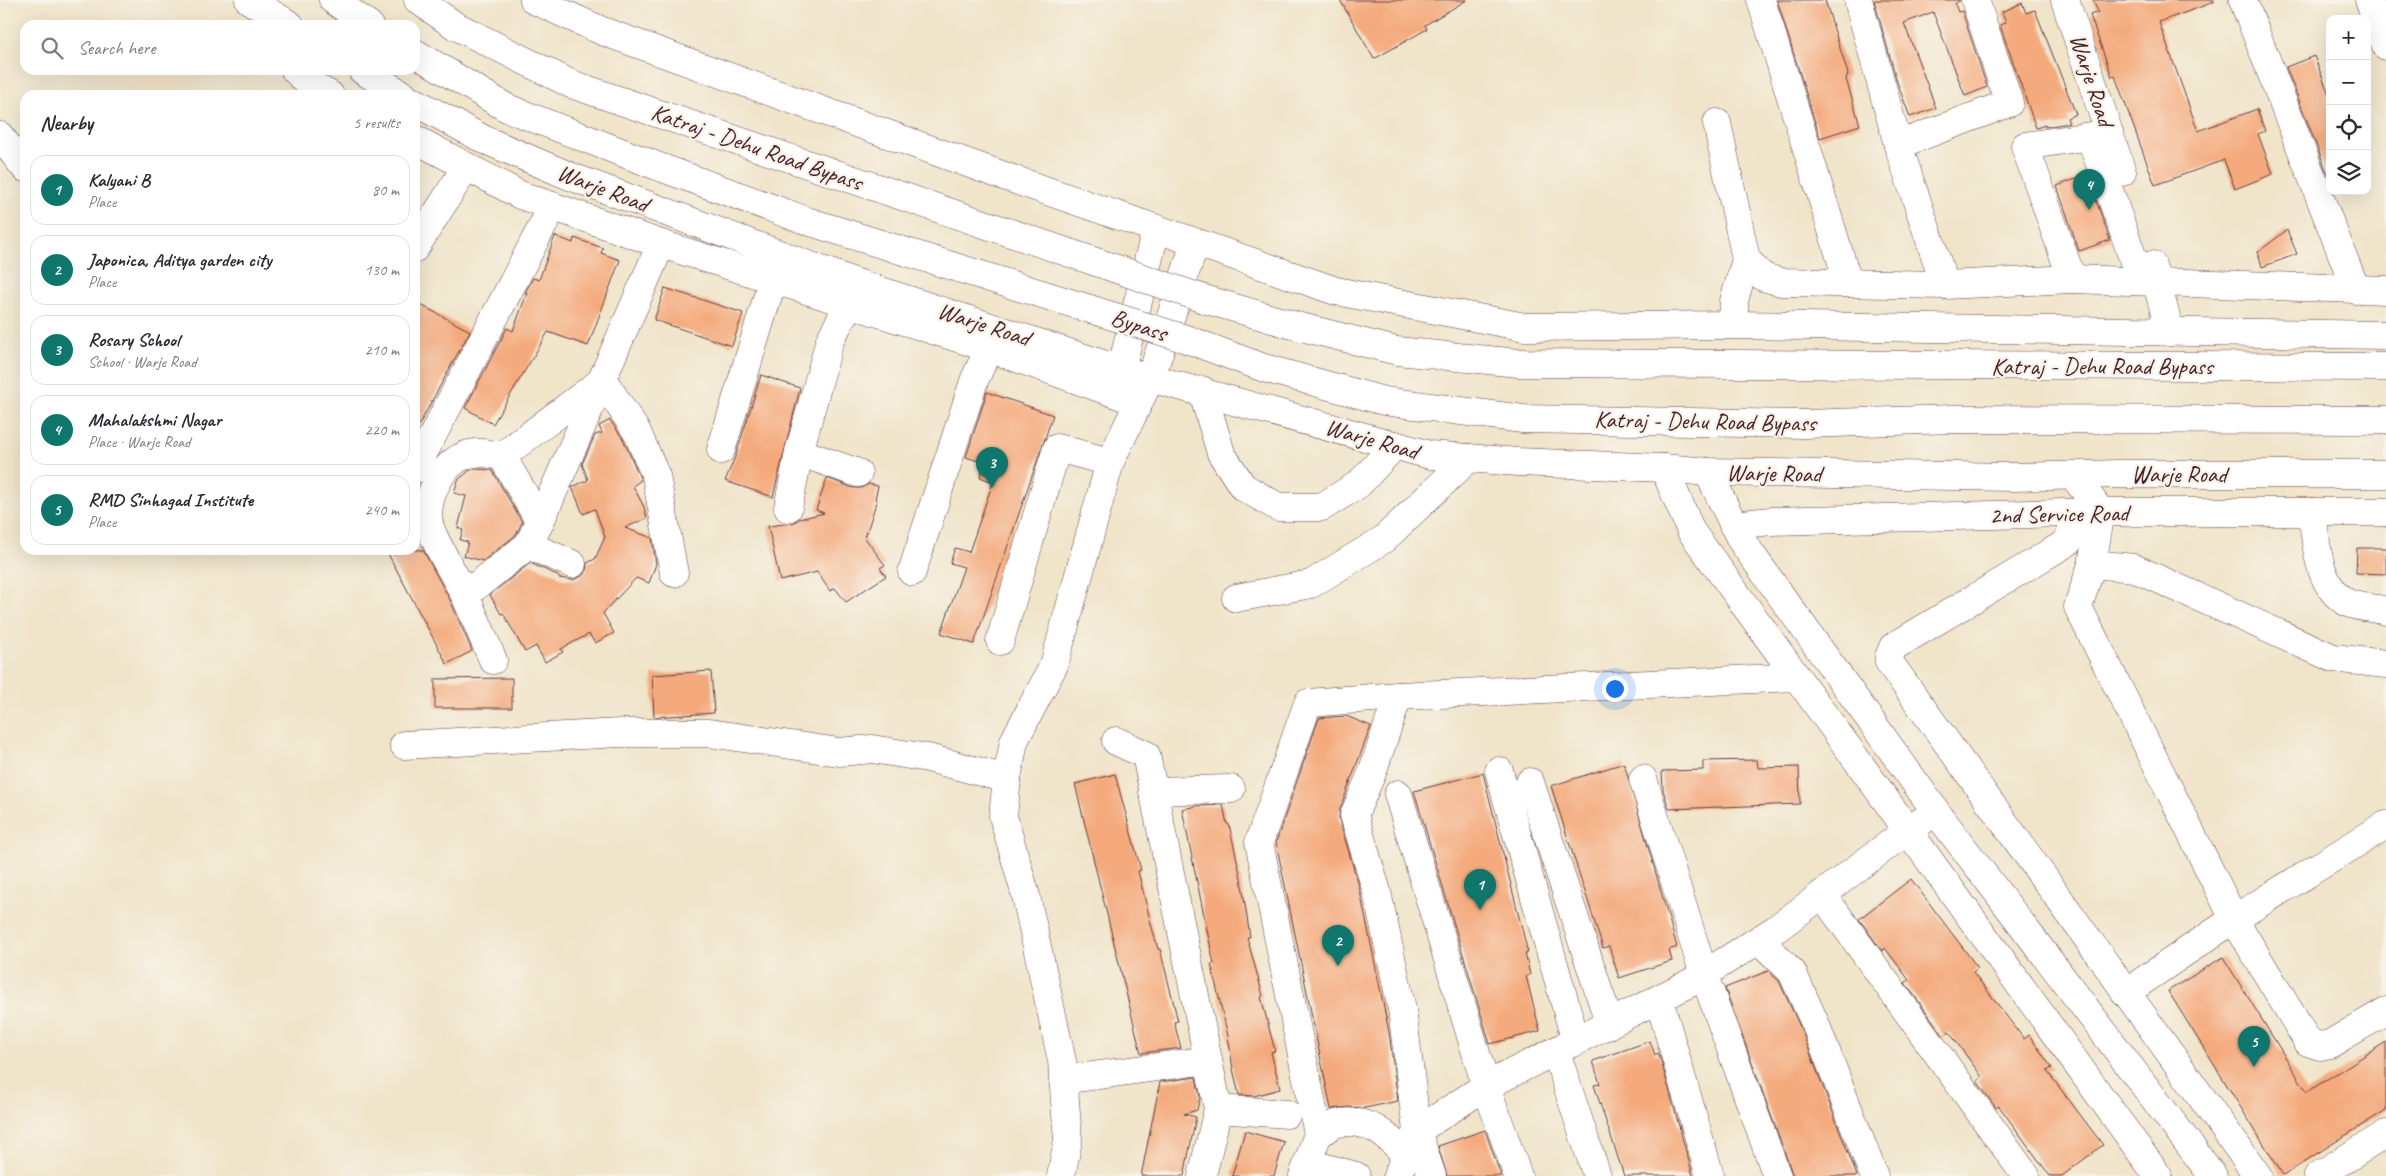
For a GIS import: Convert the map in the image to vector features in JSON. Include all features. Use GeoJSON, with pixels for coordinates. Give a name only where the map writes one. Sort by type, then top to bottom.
{"type":"FeatureCollection","features":[{"type":"Feature","properties":{"kind":"main road"},"geometry":{"type":"LineString","coordinates":[[249,0],[282,20]]}},
{"type":"Feature","properties":{"kind":"main road"},"geometry":{"type":"LineString","coordinates":[[333,0],[362,20]]}},
{"type":"Feature","properties":{"kind":"main road","name":"Katraj - Dehu Road Bypass"},"geometry":{"type":"LineString","coordinates":[[418,0],[454,25],[571,84],[1108,266]]}},
{"type":"Feature","properties":{"kind":"main road"},"geometry":{"type":"LineString","coordinates":[[534,0],[602,31],[1156,229],[1336,291],[1525,327],[1734,325],[2386,335]]}},
{"type":"Feature","properties":{"kind":"main road"},"geometry":{"type":"LineString","coordinates":[[1761,0],[1848,282]]}},
{"type":"Feature","properties":{"kind":"main road"},"geometry":{"type":"LineString","coordinates":[[1858,0],[1898,145],[1945,285]]}},
{"type":"Feature","properties":{"kind":"main road"},"geometry":{"type":"LineString","coordinates":[[1898,145],[2009,103],[1975,0]]}},
{"type":"Feature","properties":{"kind":"main road","name":"Warje Road"},"geometry":{"type":"LineString","coordinates":[[2065,0],[2149,282],[2170,332]]}},
{"type":"Feature","properties":{"kind":"main road"},"geometry":{"type":"LineString","coordinates":[[2243,0],[2356,290]]}},
{"type":"Feature","properties":{"kind":"main road"},"geometry":{"type":"LineString","coordinates":[[2369,0],[2386,46]]}},
{"type":"Feature","properties":{"kind":"main road","name":"Katraj - Dehu Road Bypass"},"geometry":{"type":"LineString","coordinates":[[420,56],[506,108],[658,166],[807,221],[1090,309]]}},
{"type":"Feature","properties":{"kind":"main road"},"geometry":{"type":"LineString","coordinates":[[299,75],[308,83],[321,90]]}},
{"type":"Feature","properties":{"kind":"main road"},"geometry":{"type":"LineString","coordinates":[[370,75],[395,90]]}},
{"type":"Feature","properties":{"kind":"main road","name":"Warje Road"},"geometry":{"type":"LineString","coordinates":[[420,105],[482,139],[567,175],[854,282],[1122,370],[1202,390],[1430,455],[1518,462],[1664,468],[1708,472],[2014,477],[2073,475],[2386,474]]}},
{"type":"Feature","properties":{"kind":"main road"},"geometry":{"type":"LineString","coordinates":[[1717,123],[1746,259],[1734,301],[1734,325]]}},
{"type":"Feature","properties":{"kind":"main road"},"geometry":{"type":"LineString","coordinates":[[0,136],[20,162]]}},
{"type":"Feature","properties":{"kind":"main road"},"geometry":{"type":"LineString","coordinates":[[2072,280],[2025,146],[2090,136],[2149,282]]}},
{"type":"Feature","properties":{"kind":"main road"},"geometry":{"type":"LineString","coordinates":[[420,143],[520,195],[661,244],[989,348],[1139,402]]}},
{"type":"Feature","properties":{"kind":"main road"},"geometry":{"type":"LineString","coordinates":[[420,240],[466,167]]}},
{"type":"Feature","properties":{"kind":"main road"},"geometry":{"type":"LineString","coordinates":[[420,459],[553,206]]}},
{"type":"Feature","properties":{"kind":"main road"},"geometry":{"type":"LineString","coordinates":[[1122,370],[1156,229]]}},
{"type":"Feature","properties":{"kind":"main road"},"geometry":{"type":"LineString","coordinates":[[1061,1176],[1068,1140],[1062,1061],[1026,896],[1003,816],[1007,778],[1014,741],[1054,665],[1110,462],[1151,377],[1196,243]]}},
{"type":"Feature","properties":{"kind":"main road"},"geometry":{"type":"LineString","coordinates":[[465,596],[534,534],[661,244]]}},
{"type":"Feature","properties":{"kind":"main road"},"geometry":{"type":"LineString","coordinates":[[1746,259],[1763,276],[1781,282],[1945,285],[2072,280],[2386,290]]}},
{"type":"Feature","properties":{"kind":"main road","name":"Bypass"},"geometry":{"type":"LineString","coordinates":[[1108,266],[1204,299]]}},
{"type":"Feature","properties":{"kind":"main road"},"geometry":{"type":"LineString","coordinates":[[721,450],[773,279]]}},
{"type":"Feature","properties":{"kind":"main road","name":"Katraj - Dehu Road Bypass"},"geometry":{"type":"LineString","coordinates":[[1204,299],[1293,325],[1397,351],[1519,363],[2386,368]]}},
{"type":"Feature","properties":{"kind":"main road"},"geometry":{"type":"LineString","coordinates":[[788,508],[799,452],[830,340],[849,304]]}},
{"type":"Feature","properties":{"kind":"main road","name":"Bypass"},"geometry":{"type":"LineString","coordinates":[[1090,309],[1189,340]]}},
{"type":"Feature","properties":{"kind":"main road","name":"Katraj - Dehu Road Bypass"},"geometry":{"type":"LineString","coordinates":[[1189,340],[1264,368],[1384,401],[1523,419],[1804,424],[1953,419],[2386,420]]}},
{"type":"Feature","properties":{"kind":"main road"},"geometry":{"type":"LineString","coordinates":[[912,572],[974,381],[989,348]]}},
{"type":"Feature","properties":{"kind":"main road"},"geometry":{"type":"LineString","coordinates":[[493,660],[430,524],[429,505],[438,482],[448,466],[461,457],[476,453],[502,456],[603,380]]}},
{"type":"Feature","properties":{"kind":"main road"},"geometry":{"type":"LineString","coordinates":[[603,380],[637,432],[656,476],[674,573]]}},
{"type":"Feature","properties":{"kind":"main road"},"geometry":{"type":"LineString","coordinates":[[1202,390],[1221,453],[1238,480],[1243,487],[1278,507],[1322,507],[1359,484],[1394,445]]}},
{"type":"Feature","properties":{"kind":"main road"},"geometry":{"type":"LineString","coordinates":[[1000,642],[1057,448],[1110,462]]}},
{"type":"Feature","properties":{"kind":"main road"},"geometry":{"type":"LineString","coordinates":[[799,452],[858,473]]}},
{"type":"Feature","properties":{"kind":"main road"},"geometry":{"type":"LineString","coordinates":[[502,456],[534,534],[572,564]]}},
{"type":"Feature","properties":{"kind":"main road"},"geometry":{"type":"LineString","coordinates":[[1236,598],[1311,584],[1384,539],[1469,458]]}},
{"type":"Feature","properties":{"kind":"main road"},"geometry":{"type":"LineString","coordinates":[[1664,468],[1691,531],[1786,678],[1908,830],[2158,1176]]}},
{"type":"Feature","properties":{"kind":"main road"},"geometry":{"type":"LineString","coordinates":[[1708,472],[1741,540],[1937,813],[2213,1176]]}},
{"type":"Feature","properties":{"kind":"main road"},"geometry":{"type":"LineString","coordinates":[[2073,475],[2088,512],[2092,564],[2078,608],[2234,919],[2308,1042],[2320,1046],[2330,1044],[2386,1011]]}},
{"type":"Feature","properties":{"kind":"main road"},"geometry":{"type":"LineString","coordinates":[[2088,512],[2068,542],[1893,647],[1888,657],[2258,1176]]}},
{"type":"Feature","properties":{"kind":"main road","name":"2nd Service Road"},"geometry":{"type":"LineString","coordinates":[[1733,524],[1771,520],[2088,512],[2386,512]]}},
{"type":"Feature","properties":{"kind":"main road"},"geometry":{"type":"LineString","coordinates":[[2312,512],[2319,559],[2326,578],[2336,593],[2348,603],[2386,611]]}},
{"type":"Feature","properties":{"kind":"main road"},"geometry":{"type":"LineString","coordinates":[[2092,564],[2134,568],[2333,658],[2386,664]]}},
{"type":"Feature","properties":{"kind":"main road"},"geometry":{"type":"LineString","coordinates":[[1356,1176],[1306,1170],[1318,1134],[1259,842],[1308,704],[1398,696],[1786,678]]}},
{"type":"Feature","properties":{"kind":"main road"},"geometry":{"type":"LineString","coordinates":[[1398,696],[1372,773],[1354,815],[1377,892],[1402,1009],[1417,1130],[1432,1176]]}},
{"type":"Feature","properties":{"kind":"main road"},"geometry":{"type":"LineString","coordinates":[[404,745],[620,733],[710,733],[839,752],[872,749],[919,756],[1007,778]]}},
{"type":"Feature","properties":{"kind":"main road"},"geometry":{"type":"LineString","coordinates":[[1116,740],[1146,755],[1218,1109],[1202,1176]]}},
{"type":"Feature","properties":{"kind":"main road"},"geometry":{"type":"LineString","coordinates":[[1499,771],[1597,1176]]}},
{"type":"Feature","properties":{"kind":"main road"},"geometry":{"type":"LineString","coordinates":[[1643,779],[1704,975],[1777,1176]]}},
{"type":"Feature","properties":{"kind":"main road"},"geometry":{"type":"LineString","coordinates":[[1530,782],[1605,1010],[1607,1026]]}},
{"type":"Feature","properties":{"kind":"main road"},"geometry":{"type":"LineString","coordinates":[[1153,791],[1232,789]]}},
{"type":"Feature","properties":{"kind":"main road"},"geometry":{"type":"LineString","coordinates":[[1398,794],[1486,1086],[1518,1176]]}},
{"type":"Feature","properties":{"kind":"main road"},"geometry":{"type":"LineString","coordinates":[[1402,1166],[1417,1130],[1486,1086],[1566,1047],[1704,975],[1759,940],[1908,830],[1937,813]]}},
{"type":"Feature","properties":{"kind":"main road"},"geometry":{"type":"LineString","coordinates":[[2126,993],[2234,919],[2386,825]]}},
{"type":"Feature","properties":{"kind":"main road"},"geometry":{"type":"LineString","coordinates":[[1822,894],[2026,1176]]}},
{"type":"Feature","properties":{"kind":"main road"},"geometry":{"type":"LineString","coordinates":[[1759,940],[1792,972],[1815,1023],[1874,1176]]}},
{"type":"Feature","properties":{"kind":"main road"},"geometry":{"type":"LineString","coordinates":[[1659,999],[1710,1176]]}},
{"type":"Feature","properties":{"kind":"main road"},"geometry":{"type":"LineString","coordinates":[[1063,1080],[1208,1060]]}},
{"type":"Feature","properties":{"kind":"main road"},"geometry":{"type":"LineString","coordinates":[[1218,1109],[1287,1114]]}},
{"type":"Feature","properties":{"kind":"main road"},"geometry":{"type":"LineString","coordinates":[[1318,1134],[1338,1123],[1367,1124],[1391,1139],[1402,1166]]}},
{"type":"Feature","properties":{"kind":"main road"},"geometry":{"type":"LineString","coordinates":[[2318,1176],[2386,1134]]}},
{"type":"Feature","properties":{"kind":"building"},"geometry":{"type":"Polygon","coordinates":[[[1340,0],[1467,0],[1425,25],[1427,29],[1374,59],[1340,0]]]}},
{"type":"Feature","properties":{"kind":"building"},"geometry":{"type":"Polygon","coordinates":[[[1777,0],[1825,0],[1848,74],[1846,79],[1860,125],[1820,138],[1777,0]]]}},
{"type":"Feature","properties":{"kind":"building"},"geometry":{"type":"Polygon","coordinates":[[[1874,0],[1960,0],[1955,4],[1958,12],[1962,11],[1987,87],[1965,96],[1933,12],[1904,23],[1936,108],[1910,117],[1897,82],[1874,0]]]}},
{"type":"Feature","properties":{"kind":"building"},"geometry":{"type":"Polygon","coordinates":[[[2093,0],[2214,0],[2214,2],[2159,22],[2198,131],[2257,109],[2265,131],[2258,134],[2273,174],[2235,189],[2224,160],[2155,185],[2115,76],[2112,77],[2090,15],[2098,12],[2093,0]]]}},
{"type":"Feature","properties":{"kind":"building"},"geometry":{"type":"Polygon","coordinates":[[[2022,3],[2026,13],[2035,10],[2076,114],[2067,118],[2069,123],[2045,127],[2045,125],[2036,128],[2000,25],[2006,22],[2002,12],[2022,3]]]}},
{"type":"Feature","properties":{"kind":"building"},"geometry":{"type":"Polygon","coordinates":[[[2314,56],[2326,87],[2326,170],[2286,67],[2314,56]]]}},
{"type":"Feature","properties":{"kind":"building"},"geometry":{"type":"Polygon","coordinates":[[[2087,175],[2110,240],[2079,251],[2057,186],[2087,175]]]}},
{"type":"Feature","properties":{"kind":"building"},"geometry":{"type":"Polygon","coordinates":[[[2287,230],[2297,254],[2262,267],[2258,252],[2287,230]]]}},
{"type":"Feature","properties":{"kind":"building"},"geometry":{"type":"Polygon","coordinates":[[[555,236],[573,243],[574,238],[603,248],[601,253],[620,260],[588,346],[548,332],[493,424],[465,408],[507,328],[513,331],[527,293],[525,293],[533,278],[539,280],[555,236]]]}},
{"type":"Feature","properties":{"kind":"building"},"geometry":{"type":"Polygon","coordinates":[[[665,288],[743,313],[732,346],[654,320],[665,288]]]}},
{"type":"Feature","properties":{"kind":"building"},"geometry":{"type":"Polygon","coordinates":[[[421,305],[470,331],[420,423],[421,305]]]}},
{"type":"Feature","properties":{"kind":"building"},"geometry":{"type":"Polygon","coordinates":[[[761,375],[800,388],[773,497],[725,481],[736,455],[761,375]]]}},
{"type":"Feature","properties":{"kind":"building"},"geometry":{"type":"Polygon","coordinates":[[[987,392],[1053,415],[974,644],[941,633],[964,567],[950,563],[955,548],[969,552],[993,482],[980,477],[984,463],[966,457],[987,392]]]}},
{"type":"Feature","properties":{"kind":"building"},"geometry":{"type":"Polygon","coordinates":[[[610,420],[623,439],[641,480],[633,486],[644,507],[647,518],[625,528],[652,538],[656,564],[649,583],[636,578],[603,613],[614,633],[595,643],[589,634],[561,649],[563,652],[545,662],[536,646],[525,652],[503,613],[501,614],[490,595],[530,563],[557,575],[559,578],[573,580],[582,576],[586,571],[587,563],[595,559],[605,537],[595,509],[583,514],[572,487],[588,480],[582,464],[595,435],[602,433],[599,426],[610,420]]]}},
{"type":"Feature","properties":{"kind":"building"},"geometry":{"type":"Polygon","coordinates":[[[470,470],[492,470],[522,522],[516,535],[483,561],[464,556],[468,542],[460,540],[463,530],[458,528],[466,496],[454,493],[458,480],[470,470]]]}},
{"type":"Feature","properties":{"kind":"building"},"geometry":{"type":"Polygon","coordinates":[[[827,478],[853,488],[861,488],[869,484],[878,486],[875,499],[877,500],[865,538],[885,565],[880,568],[886,576],[846,602],[835,588],[830,591],[817,572],[780,581],[768,526],[793,523],[799,519],[824,513],[816,510],[827,478]]]}},
{"type":"Feature","properties":{"kind":"building"},"geometry":{"type":"Polygon","coordinates":[[[2357,548],[2386,548],[2386,574],[2356,573],[2357,548]]]}},
{"type":"Feature","properties":{"kind":"building"},"geometry":{"type":"Polygon","coordinates":[[[420,550],[423,550],[451,602],[472,651],[447,664],[389,555],[420,555],[420,550]]]}},
{"type":"Feature","properties":{"kind":"building"},"geometry":{"type":"Polygon","coordinates":[[[711,671],[714,713],[654,717],[652,675],[711,671]]]}},
{"type":"Feature","properties":{"kind":"building"},"geometry":{"type":"Polygon","coordinates":[[[512,678],[512,708],[435,708],[435,679],[512,678]]]}},
{"type":"Feature","properties":{"kind":"building"},"geometry":{"type":"Polygon","coordinates":[[[1346,716],[1371,726],[1340,809],[1339,819],[1359,886],[1389,1032],[1398,1101],[1365,1108],[1331,1109],[1276,842],[1319,718],[1346,716]]]}},
{"type":"Feature","properties":{"kind":"building"},"geometry":{"type":"Polygon","coordinates":[[[1757,760],[1758,768],[1799,767],[1800,804],[1669,809],[1663,790],[1662,771],[1703,770],[1703,761],[1757,760]]]}},
{"type":"Feature","properties":{"kind":"building"},"geometry":{"type":"Polygon","coordinates":[[[1624,763],[1677,947],[1669,950],[1672,961],[1619,978],[1609,946],[1603,948],[1551,786],[1624,763]]]}},
{"type":"Feature","properties":{"kind":"building"},"geometry":{"type":"Polygon","coordinates":[[[1483,773],[1528,953],[1525,953],[1530,975],[1526,976],[1540,1031],[1490,1044],[1414,791],[1483,773]]]}},
{"type":"Feature","properties":{"kind":"building"},"geometry":{"type":"Polygon","coordinates":[[[1115,774],[1141,870],[1138,871],[1151,924],[1158,949],[1160,949],[1178,1021],[1174,1022],[1181,1048],[1141,1053],[1075,784],[1115,774]]]}},
{"type":"Feature","properties":{"kind":"building"},"geometry":{"type":"Polygon","coordinates":[[[1223,805],[1241,878],[1250,937],[1247,937],[1275,1051],[1271,1052],[1280,1089],[1254,1096],[1239,1095],[1228,1036],[1211,964],[1214,964],[1182,809],[1197,806],[1223,805]]]}},
{"type":"Feature","properties":{"kind":"building"},"geometry":{"type":"Polygon","coordinates":[[[1911,879],[1978,968],[1973,972],[2024,1039],[2029,1035],[2052,1068],[2047,1071],[2103,1145],[2062,1176],[2050,1176],[1999,1106],[1996,1108],[1977,1081],[1982,1077],[1949,1032],[1944,1036],[1905,983],[1909,980],[1885,948],[1882,951],[1859,919],[1911,879]]]}},
{"type":"Feature","properties":{"kind":"building"},"geometry":{"type":"Polygon","coordinates":[[[2223,957],[2307,1092],[2386,1042],[2386,1110],[2283,1175],[2168,991],[2223,957]]]}},
{"type":"Feature","properties":{"kind":"building"},"geometry":{"type":"Polygon","coordinates":[[[1768,971],[1779,981],[1801,1029],[1857,1176],[1793,1176],[1725,988],[1768,971]]]}},
{"type":"Feature","properties":{"kind":"building"},"geometry":{"type":"Polygon","coordinates":[[[1650,1041],[1655,1055],[1658,1053],[1661,1061],[1693,1176],[1624,1176],[1594,1085],[1600,1084],[1593,1061],[1650,1041]]]}},
{"type":"Feature","properties":{"kind":"building"},"geometry":{"type":"Polygon","coordinates":[[[1196,1077],[1200,1097],[1197,1110],[1184,1114],[1196,1117],[1184,1176],[1141,1176],[1160,1082],[1196,1077]]]}},
{"type":"Feature","properties":{"kind":"building"},"geometry":{"type":"Polygon","coordinates":[[[1485,1130],[1501,1176],[1447,1176],[1438,1146],[1485,1130]]]}},
{"type":"Feature","properties":{"kind":"building"},"geometry":{"type":"Polygon","coordinates":[[[1245,1131],[1284,1142],[1274,1176],[1232,1176],[1245,1131]]]}},
{"type":"Feature","properties":{"kind":"place","name":"Mahalakshmi Nagar"},"geometry":{"type":"Point","coordinates":[2089,210]}},
{"type":"Feature","properties":{"kind":"place","name":"Rosary School"},"geometry":{"type":"Point","coordinates":[992,488]}},
{"type":"Feature","properties":{"kind":"place","name":"Kalyani B"},"geometry":{"type":"Point","coordinates":[1480,910]}},
{"type":"Feature","properties":{"kind":"place","name":"Japonica, Aditya garden city"},"geometry":{"type":"Point","coordinates":[1338,966]}},
{"type":"Feature","properties":{"kind":"place","name":"RMD Sinhagad Institute"},"geometry":{"type":"Point","coordinates":[2254,1067]}}]}
